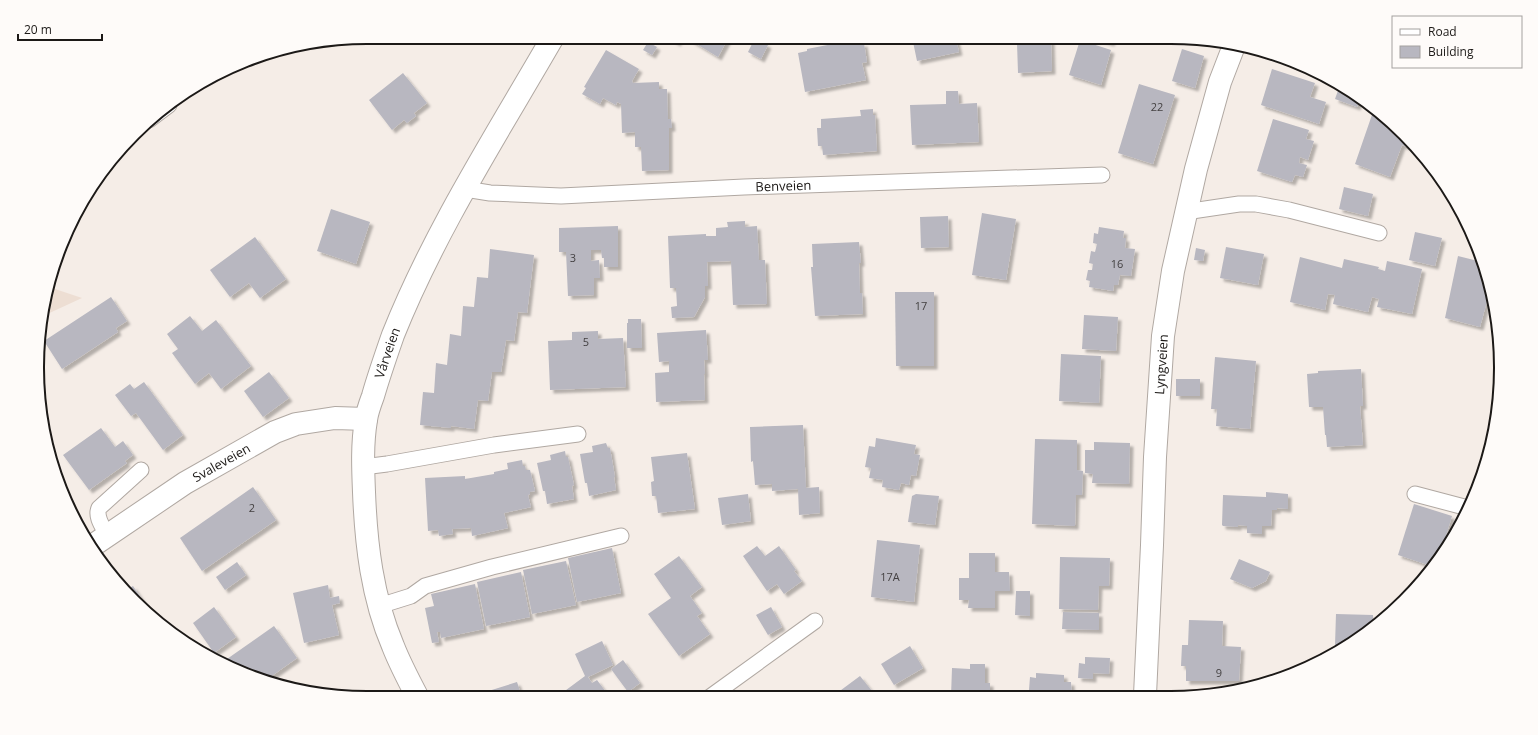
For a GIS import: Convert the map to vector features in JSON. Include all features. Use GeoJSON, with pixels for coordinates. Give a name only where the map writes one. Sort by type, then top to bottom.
{"type":"FeatureCollection","features":[{"type":"Feature","properties":{"kind":"street","name":"Vårveien"},"geometry":{"type":"LineString","coordinates":[[415,691],[393,646],[379,606],[366,530],[363,449],[366,419],[382,364],[421,271],[465,189],[549,44]]}},
{"type":"Feature","properties":{"kind":"street","name":"Lyngveien"},"geometry":{"type":"LineString","coordinates":[[1145,691],[1155,457],[1163,336],[1173,271],[1185,212],[1220,82],[1232,50]]}},
{"type":"Feature","properties":{"kind":"street","name":"Svaleveien"},"geometry":{"type":"LineString","coordinates":[[100,541],[185,483],[276,432],[296,424],[335,418],[366,419]]}},
{"type":"Feature","properties":{"kind":"lane","name":"Benveien"},"geometry":{"type":"LineString","coordinates":[[465,189],[490,193],[562,196],[744,187],[1102,175]]}},
{"type":"Feature","properties":{"kind":"lane"},"geometry":{"type":"LineString","coordinates":[[1185,212],[1239,204],[1256,204],[1289,210],[1379,233]]}},
{"type":"Feature","properties":{"kind":"lane"},"geometry":{"type":"LineString","coordinates":[[363,466],[387,464],[494,445],[578,434]]}},
{"type":"Feature","properties":{"kind":"lane"},"geometry":{"type":"LineString","coordinates":[[100,541],[97,512],[99,508],[141,470]]}},
{"type":"Feature","properties":{"kind":"lane"},"geometry":{"type":"LineString","coordinates":[[1415,494],[1463,507]]}},
{"type":"Feature","properties":{"kind":"lane"},"geometry":{"type":"LineString","coordinates":[[379,606],[411,596],[425,586],[492,567],[621,536]]}},
{"type":"Feature","properties":{"kind":"lane"},"geometry":{"type":"LineString","coordinates":[[718,691],[815,621]]}},
{"type":"Feature","properties":{"kind":"shaded area"},"geometry":{"type":"Polygon","coordinates":[[[54,289],[82,298],[49,313],[54,289]]]}},
{"type":"Feature","properties":{"kind":"building"},"geometry":{"type":"Polygon","coordinates":[[[647,44],[652,44],[657,47],[652,55],[643,50],[647,44]]]}},
{"type":"Feature","properties":{"kind":"building"},"geometry":{"type":"Polygon","coordinates":[[[697,44],[725,44],[718,57],[697,44]]]}},
{"type":"Feature","properties":{"kind":"building"},"geometry":{"type":"Polygon","coordinates":[[[752,44],[768,45],[761,59],[748,52],[752,44]]]}},
{"type":"Feature","properties":{"kind":"building"},"geometry":{"type":"Polygon","coordinates":[[[832,44],[864,44],[867,62],[862,63],[866,80],[805,92],[798,53],[807,51],[807,49],[832,44]]]}},
{"type":"Feature","properties":{"kind":"building"},"geometry":{"type":"Polygon","coordinates":[[[913,44],[957,44],[959,52],[917,61],[913,44]]]}},
{"type":"Feature","properties":{"kind":"building"},"geometry":{"type":"Polygon","coordinates":[[[1017,44],[1051,44],[1052,71],[1018,73],[1017,44]]]}},
{"type":"Feature","properties":{"kind":"building"},"geometry":{"type":"Polygon","coordinates":[[[1079,44],[1092,44],[1111,50],[1101,85],[1069,75],[1079,44]]]}},
{"type":"Feature","properties":{"kind":"building"},"geometry":{"type":"Polygon","coordinates":[[[1182,49],[1204,56],[1195,88],[1172,81],[1182,49]]]}},
{"type":"Feature","properties":{"kind":"building"},"geometry":{"type":"Polygon","coordinates":[[[606,50],[639,69],[632,81],[633,83],[659,82],[659,89],[667,89],[668,119],[671,119],[672,128],[669,128],[669,170],[642,171],[641,147],[635,147],[635,132],[622,133],[621,104],[617,102],[616,105],[603,98],[600,104],[582,94],[586,88],[584,87],[606,50]]]}},
{"type":"Feature","properties":{"kind":"building"},"geometry":{"type":"Polygon","coordinates":[[[1272,69],[1315,83],[1310,97],[1326,102],[1319,124],[1261,105],[1272,69]]]}},
{"type":"Feature","properties":{"kind":"building"},"geometry":{"type":"Polygon","coordinates":[[[403,73],[427,103],[414,113],[416,116],[407,123],[404,120],[392,130],[369,100],[403,73]]]}},
{"type":"Feature","properties":{"kind":"building"},"geometry":{"type":"Polygon","coordinates":[[[1139,84],[1175,95],[1153,164],[1118,153],[1139,84]]]}},
{"type":"Feature","properties":{"kind":"building"},"geometry":{"type":"Polygon","coordinates":[[[946,91],[958,91],[959,104],[977,103],[979,142],[912,145],[910,105],[946,104],[946,91]]]}},
{"type":"Feature","properties":{"kind":"building"},"geometry":{"type":"Polygon","coordinates":[[[1338,91],[1358,105],[1357,107],[1335,99],[1338,91]]]}},
{"type":"Feature","properties":{"kind":"building"},"geometry":{"type":"Polygon","coordinates":[[[873,109],[873,115],[875,115],[877,151],[823,155],[822,146],[818,146],[817,128],[821,128],[821,119],[861,116],[860,110],[873,109]]]}},
{"type":"Feature","properties":{"kind":"building"},"geometry":{"type":"Polygon","coordinates":[[[1372,115],[1384,124],[1407,147],[1402,145],[1390,177],[1355,164],[1372,115]]]}},
{"type":"Feature","properties":{"kind":"building"},"geometry":{"type":"Polygon","coordinates":[[[1273,119],[1309,130],[1306,139],[1314,141],[1308,160],[1300,157],[1299,163],[1307,165],[1303,177],[1295,175],[1292,182],[1257,171],[1273,119]]]}},
{"type":"Feature","properties":{"kind":"building"},"geometry":{"type":"Polygon","coordinates":[[[1344,187],[1373,194],[1368,216],[1339,209],[1344,187]]]}},
{"type":"Feature","properties":{"kind":"building"},"geometry":{"type":"Polygon","coordinates":[[[331,209],[370,222],[356,264],[317,251],[331,209]]]}},
{"type":"Feature","properties":{"kind":"building"},"geometry":{"type":"Polygon","coordinates":[[[982,213],[1016,219],[1006,280],[972,275],[982,213]]]}},
{"type":"Feature","properties":{"kind":"building"},"geometry":{"type":"Polygon","coordinates":[[[948,216],[949,247],[921,248],[920,217],[948,216]]]}},
{"type":"Feature","properties":{"kind":"building"},"geometry":{"type":"Polygon","coordinates":[[[745,221],[745,227],[757,226],[759,260],[765,260],[767,304],[733,305],[731,261],[707,262],[708,286],[705,286],[705,297],[694,317],[672,318],[671,307],[677,306],[676,288],[670,288],[668,236],[706,234],[706,236],[716,236],[716,228],[728,227],[727,222],[745,221]]]}},
{"type":"Feature","properties":{"kind":"building"},"geometry":{"type":"Polygon","coordinates":[[[618,226],[618,267],[604,267],[604,258],[602,258],[601,250],[591,250],[591,261],[599,260],[600,278],[594,278],[594,295],[568,296],[566,252],[559,252],[559,228],[618,226]]]}},
{"type":"Feature","properties":{"kind":"building"},"geometry":{"type":"Polygon","coordinates":[[[1099,227],[1124,231],[1123,238],[1126,238],[1125,248],[1135,249],[1131,276],[1120,275],[1118,285],[1114,285],[1113,291],[1089,287],[1090,281],[1086,280],[1088,270],[1092,270],[1093,264],[1089,263],[1091,251],[1095,252],[1097,244],[1093,243],[1094,233],[1098,234],[1099,227]]]}},
{"type":"Feature","properties":{"kind":"building"},"geometry":{"type":"Polygon","coordinates":[[[1415,232],[1442,238],[1435,266],[1409,260],[1415,232]]]}},
{"type":"Feature","properties":{"kind":"building"},"geometry":{"type":"Polygon","coordinates":[[[255,237],[286,279],[260,298],[249,283],[230,297],[210,270],[255,237]]]}},
{"type":"Feature","properties":{"kind":"building"},"geometry":{"type":"Polygon","coordinates":[[[859,242],[861,263],[859,263],[860,293],[862,293],[863,314],[815,316],[811,267],[813,267],[812,244],[859,242]]]}},
{"type":"Feature","properties":{"kind":"building"},"geometry":{"type":"Polygon","coordinates":[[[1226,247],[1264,254],[1258,285],[1220,278],[1226,247]]]}},
{"type":"Feature","properties":{"kind":"building"},"geometry":{"type":"Polygon","coordinates":[[[1196,248],[1205,250],[1203,261],[1194,260],[1196,248]]]}},
{"type":"Feature","properties":{"kind":"building"},"geometry":{"type":"Polygon","coordinates":[[[490,249],[534,255],[527,313],[518,312],[514,341],[506,340],[501,372],[492,372],[488,401],[478,400],[474,429],[451,426],[451,428],[420,425],[423,392],[434,393],[436,363],[447,365],[450,334],[461,336],[463,306],[474,307],[477,277],[488,278],[490,249]]]}},
{"type":"Feature","properties":{"kind":"building"},"geometry":{"type":"Polygon","coordinates":[[[1458,256],[1476,260],[1487,301],[1480,327],[1445,318],[1458,256]]]}},
{"type":"Feature","properties":{"kind":"building"},"geometry":{"type":"Polygon","coordinates":[[[1300,257],[1342,268],[1344,259],[1379,267],[1378,269],[1385,271],[1387,261],[1422,269],[1412,314],[1377,307],[1379,299],[1372,297],[1368,312],[1333,304],[1335,295],[1328,294],[1325,310],[1290,302],[1300,257]]]}},
{"type":"Feature","properties":{"kind":"building"},"geometry":{"type":"Polygon","coordinates":[[[895,292],[934,292],[934,366],[896,366],[895,292]]]}},
{"type":"Feature","properties":{"kind":"building"},"geometry":{"type":"Polygon","coordinates":[[[111,297],[127,321],[116,328],[118,332],[62,369],[45,343],[46,340],[111,297]]]}},
{"type":"Feature","properties":{"kind":"building"},"geometry":{"type":"Polygon","coordinates":[[[1084,315],[1118,317],[1116,351],[1082,349],[1084,315]]]}},
{"type":"Feature","properties":{"kind":"building"},"geometry":{"type":"Polygon","coordinates":[[[190,316],[202,331],[216,320],[251,366],[221,389],[209,373],[195,384],[172,353],[178,349],[167,334],[190,316]]]}},
{"type":"Feature","properties":{"kind":"building"},"geometry":{"type":"Polygon","coordinates":[[[628,319],[641,319],[642,348],[627,348],[628,319]]]}},
{"type":"Feature","properties":{"kind":"building"},"geometry":{"type":"Polygon","coordinates":[[[706,330],[708,360],[704,360],[705,400],[656,402],[655,373],[669,372],[669,361],[659,362],[657,333],[706,330]]]}},
{"type":"Feature","properties":{"kind":"building"},"geometry":{"type":"Polygon","coordinates":[[[598,331],[598,339],[623,338],[626,387],[550,390],[548,341],[572,340],[572,332],[598,331]]]}},
{"type":"Feature","properties":{"kind":"building"},"geometry":{"type":"Polygon","coordinates":[[[1061,354],[1101,356],[1099,403],[1059,401],[1061,354]]]}},
{"type":"Feature","properties":{"kind":"building"},"geometry":{"type":"Polygon","coordinates":[[[1215,357],[1256,361],[1250,429],[1216,426],[1217,409],[1211,409],[1215,357]]]}},
{"type":"Feature","properties":{"kind":"building"},"geometry":{"type":"Polygon","coordinates":[[[1361,369],[1363,406],[1360,406],[1363,445],[1327,447],[1323,407],[1309,407],[1307,374],[1318,373],[1318,371],[1361,369]]]}},
{"type":"Feature","properties":{"kind":"building"},"geometry":{"type":"Polygon","coordinates":[[[269,372],[289,398],[263,417],[244,391],[269,372]]]}},
{"type":"Feature","properties":{"kind":"building"},"geometry":{"type":"Polygon","coordinates":[[[1176,379],[1200,379],[1200,396],[1176,396],[1176,379]]]}},
{"type":"Feature","properties":{"kind":"building"},"geometry":{"type":"Polygon","coordinates":[[[144,382],[183,435],[163,450],[136,413],[131,416],[115,395],[130,384],[134,389],[144,382]]]}},
{"type":"Feature","properties":{"kind":"building"},"geometry":{"type":"Polygon","coordinates":[[[803,425],[806,488],[819,487],[820,513],[799,515],[798,489],[772,491],[772,484],[755,485],[753,461],[751,462],[750,427],[803,425]]]}},
{"type":"Feature","properties":{"kind":"building"},"geometry":{"type":"Polygon","coordinates":[[[101,428],[115,447],[123,441],[133,455],[125,461],[127,463],[89,490],[63,455],[101,428]]]}},
{"type":"Feature","properties":{"kind":"building"},"geometry":{"type":"Polygon","coordinates":[[[876,438],[916,445],[914,454],[920,455],[916,476],[911,475],[909,485],[901,483],[899,490],[882,487],[883,480],[869,478],[871,468],[865,467],[869,446],[875,447],[876,438]]]}},
{"type":"Feature","properties":{"kind":"building"},"geometry":{"type":"Polygon","coordinates":[[[1035,439],[1077,440],[1077,470],[1083,471],[1082,495],[1076,495],[1075,526],[1032,524],[1035,439]]]}},
{"type":"Feature","properties":{"kind":"building"},"geometry":{"type":"Polygon","coordinates":[[[1094,442],[1130,443],[1129,484],[1092,483],[1093,474],[1085,473],[1085,450],[1094,450],[1094,442]]]}},
{"type":"Feature","properties":{"kind":"building"},"geometry":{"type":"Polygon","coordinates":[[[606,443],[608,448],[610,448],[616,490],[589,496],[580,454],[593,452],[592,446],[606,443]]]}},
{"type":"Feature","properties":{"kind":"building"},"geometry":{"type":"Polygon","coordinates":[[[565,451],[566,457],[568,457],[574,485],[572,486],[574,499],[547,504],[537,463],[551,460],[550,455],[565,451]]]}},
{"type":"Feature","properties":{"kind":"building"},"geometry":{"type":"Polygon","coordinates":[[[687,453],[695,509],[658,513],[656,496],[652,496],[651,482],[654,481],[651,457],[687,453]]]}},
{"type":"Feature","properties":{"kind":"building"},"geometry":{"type":"Polygon","coordinates":[[[522,460],[523,466],[525,466],[526,470],[530,470],[535,491],[530,492],[528,495],[531,507],[504,513],[508,528],[472,536],[471,528],[452,529],[453,534],[439,536],[438,530],[428,531],[425,478],[465,476],[465,479],[494,474],[494,472],[508,469],[507,463],[522,460]]]}},
{"type":"Feature","properties":{"kind":"building"},"geometry":{"type":"Polygon","coordinates":[[[253,487],[276,520],[202,571],[180,538],[253,487]]]}},
{"type":"Feature","properties":{"kind":"building"},"geometry":{"type":"Polygon","coordinates":[[[1266,492],[1288,494],[1288,509],[1277,508],[1277,510],[1272,510],[1271,526],[1262,526],[1262,534],[1247,533],[1247,526],[1238,525],[1238,527],[1222,525],[1223,495],[1266,497],[1266,492]]]}},
{"type":"Feature","properties":{"kind":"building"},"geometry":{"type":"Polygon","coordinates":[[[748,494],[751,521],[722,525],[718,498],[748,494]]]}},
{"type":"Feature","properties":{"kind":"building"},"geometry":{"type":"Polygon","coordinates":[[[916,494],[939,496],[935,525],[908,522],[912,496],[916,494]]]}},
{"type":"Feature","properties":{"kind":"building"},"geometry":{"type":"Polygon","coordinates":[[[1414,504],[1452,516],[1446,537],[1427,565],[1398,555],[1414,504]]]}},
{"type":"Feature","properties":{"kind":"building"},"geometry":{"type":"Polygon","coordinates":[[[877,540],[920,545],[914,602],[871,597],[877,540]]]}},
{"type":"Feature","properties":{"kind":"building"},"geometry":{"type":"Polygon","coordinates":[[[757,546],[765,556],[779,546],[802,581],[784,594],[777,584],[767,591],[743,556],[757,546]]]}},
{"type":"Feature","properties":{"kind":"building"},"geometry":{"type":"Polygon","coordinates":[[[612,548],[621,593],[577,602],[568,558],[612,548]]]}},
{"type":"Feature","properties":{"kind":"building"},"geometry":{"type":"Polygon","coordinates":[[[969,553],[995,553],[995,572],[1009,572],[1010,591],[995,591],[995,608],[968,608],[969,600],[959,600],[959,578],[969,578],[969,553]]]}},
{"type":"Feature","properties":{"kind":"building"},"geometry":{"type":"Polygon","coordinates":[[[679,556],[702,587],[690,596],[702,613],[697,616],[710,634],[679,656],[648,614],[671,598],[654,574],[679,556]]]}},
{"type":"Feature","properties":{"kind":"building"},"geometry":{"type":"Polygon","coordinates":[[[1060,557],[1110,558],[1109,586],[1099,586],[1098,610],[1059,609],[1060,557]]]}},
{"type":"Feature","properties":{"kind":"building"},"geometry":{"type":"Polygon","coordinates":[[[1239,559],[1270,572],[1266,581],[1252,588],[1230,579],[1239,559]]]}},
{"type":"Feature","properties":{"kind":"building"},"geometry":{"type":"Polygon","coordinates":[[[566,561],[576,605],[532,614],[523,570],[566,561]]]}},
{"type":"Feature","properties":{"kind":"building"},"geometry":{"type":"Polygon","coordinates":[[[237,562],[246,575],[225,590],[216,577],[237,562]]]}},
{"type":"Feature","properties":{"kind":"building"},"geometry":{"type":"Polygon","coordinates":[[[521,572],[530,617],[486,626],[477,582],[521,572]]]}},
{"type":"Feature","properties":{"kind":"building"},"geometry":{"type":"Polygon","coordinates":[[[475,584],[484,629],[441,638],[440,632],[437,632],[439,642],[432,643],[425,608],[434,606],[431,594],[475,584]]]}},
{"type":"Feature","properties":{"kind":"building"},"geometry":{"type":"Polygon","coordinates":[[[328,585],[330,598],[339,596],[340,603],[332,605],[339,635],[304,643],[293,593],[328,585]]]}},
{"type":"Feature","properties":{"kind":"building"},"geometry":{"type":"Polygon","coordinates":[[[133,586],[141,598],[139,596],[130,588],[133,586]]]}},
{"type":"Feature","properties":{"kind":"building"},"geometry":{"type":"Polygon","coordinates":[[[1016,591],[1030,591],[1030,616],[1015,615],[1016,591]]]}},
{"type":"Feature","properties":{"kind":"building"},"geometry":{"type":"Polygon","coordinates":[[[214,607],[236,637],[214,653],[193,623],[214,607]]]}},
{"type":"Feature","properties":{"kind":"building"},"geometry":{"type":"Polygon","coordinates":[[[771,607],[782,627],[768,635],[756,615],[771,607]]]}},
{"type":"Feature","properties":{"kind":"building"},"geometry":{"type":"Polygon","coordinates":[[[1063,612],[1099,613],[1099,630],[1062,629],[1063,612]]]}},
{"type":"Feature","properties":{"kind":"building"},"geometry":{"type":"Polygon","coordinates":[[[1336,614],[1373,615],[1373,619],[1335,645],[1336,614]]]}},
{"type":"Feature","properties":{"kind":"building"},"geometry":{"type":"Polygon","coordinates":[[[1189,620],[1223,621],[1222,646],[1241,647],[1239,681],[1186,681],[1186,666],[1181,666],[1182,645],[1188,645],[1189,620]]]}},
{"type":"Feature","properties":{"kind":"building"},"geometry":{"type":"Polygon","coordinates":[[[274,626],[297,658],[271,676],[227,659],[274,626]]]}},
{"type":"Feature","properties":{"kind":"building"},"geometry":{"type":"Polygon","coordinates":[[[602,641],[613,665],[588,677],[592,683],[597,680],[605,691],[565,691],[585,676],[575,654],[602,641]]]}},
{"type":"Feature","properties":{"kind":"building"},"geometry":{"type":"Polygon","coordinates":[[[910,646],[923,668],[894,685],[881,664],[910,646]]]}},
{"type":"Feature","properties":{"kind":"building"},"geometry":{"type":"Polygon","coordinates":[[[1085,657],[1110,658],[1109,674],[1093,673],[1093,679],[1078,678],[1079,663],[1085,664],[1085,657]]]}},
{"type":"Feature","properties":{"kind":"building"},"geometry":{"type":"Polygon","coordinates":[[[623,660],[640,683],[627,691],[611,669],[623,660]]]}},
{"type":"Feature","properties":{"kind":"building"},"geometry":{"type":"Polygon","coordinates":[[[970,664],[985,664],[985,683],[990,683],[990,691],[951,691],[952,668],[970,669],[970,664]]]}},
{"type":"Feature","properties":{"kind":"building"},"geometry":{"type":"Polygon","coordinates":[[[1036,673],[1064,675],[1064,682],[1071,682],[1072,691],[1028,691],[1030,677],[1036,678],[1036,673]]]}},
{"type":"Feature","properties":{"kind":"building"},"geometry":{"type":"Polygon","coordinates":[[[860,676],[872,691],[840,691],[860,676]]]}},
{"type":"Feature","properties":{"kind":"building"},"geometry":{"type":"Polygon","coordinates":[[[517,682],[520,691],[488,691],[517,682]]]}}]}
